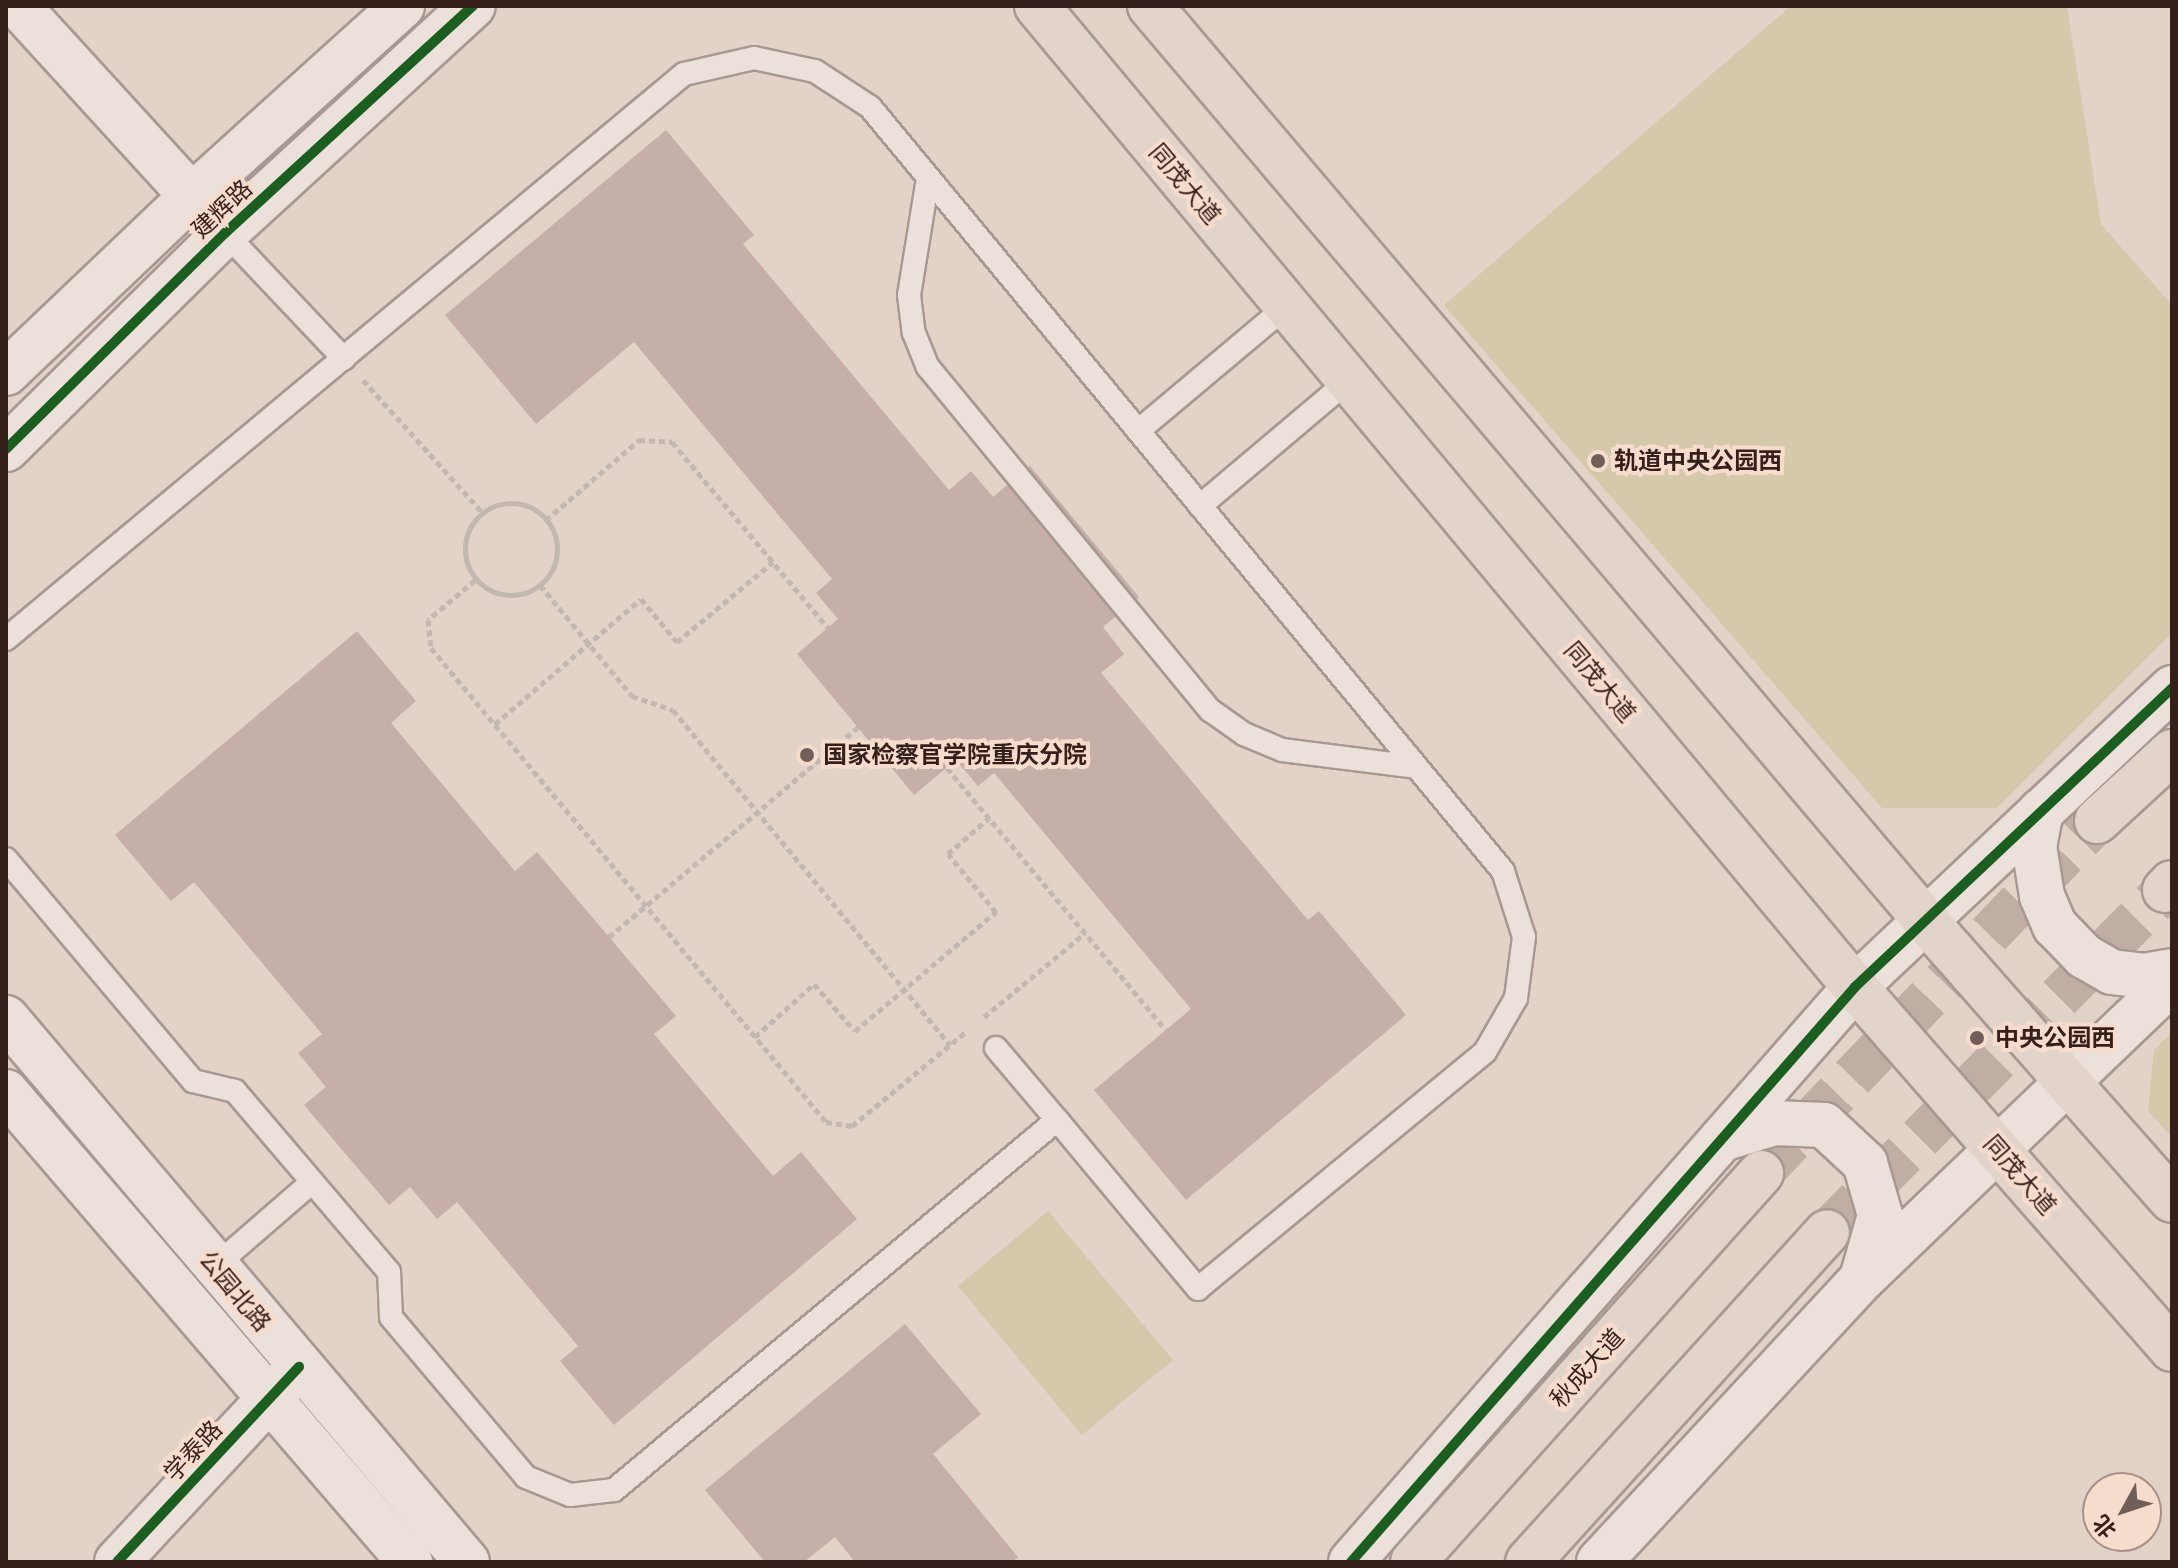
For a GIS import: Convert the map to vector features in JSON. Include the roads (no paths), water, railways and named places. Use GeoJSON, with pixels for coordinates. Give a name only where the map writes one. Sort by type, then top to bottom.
{"type":"FeatureCollection","features":[{"type":"Feature","properties":{"kind":"main road","name":"同茂大道"},"geometry":{"type":"LineString","coordinates":[[1037,6],[1855,987],[2172,1349]]}},
{"type":"Feature","properties":{"kind":"main road"},"geometry":{"type":"LineString","coordinates":[[1150,6],[1925,920],[2172,1200]]}},
{"type":"Feature","properties":{"kind":"main road"},"geometry":{"type":"LineString","coordinates":[[2097,821],[2172,752]]}},
{"type":"Feature","properties":{"kind":"main road","name":"秋成大道"},"geometry":{"type":"LineString","coordinates":[[1413,1562],[1761,1173]]}},
{"type":"Feature","properties":{"kind":"main road"},"geometry":{"type":"LineString","coordinates":[[1528,1562],[1827,1232]]}},
{"type":"Feature","properties":{"kind":"street"},"geometry":{"type":"LineString","coordinates":[[18,6],[225,233]]}},
{"type":"Feature","properties":{"kind":"street","name":"建辉路"},"geometry":{"type":"LineString","coordinates":[[6,373],[192,196],[402,6]]}},
{"type":"Feature","properties":{"kind":"street","name":"建辉路"},"geometry":{"type":"LineString","coordinates":[[6,449],[225,233],[473,6]]}},
{"type":"Feature","properties":{"kind":"street"},"geometry":{"type":"LineString","coordinates":[[1351,1562],[1855,987],[2172,688]]}},
{"type":"Feature","properties":{"kind":"street"},"geometry":{"type":"LineString","coordinates":[[2041,811],[2034,846],[2042,896],[2055,926],[2084,956],[2112,972],[2144,976],[2172,971]]}},
{"type":"Feature","properties":{"kind":"street"},"geometry":{"type":"LineString","coordinates":[[1599,1562],[1863,1278],[1996,1147],[2172,982]]}},
{"type":"Feature","properties":{"kind":"street","name":"公园北路"},"geometry":{"type":"LineString","coordinates":[[6,1018],[214,1267],[284,1382],[410,1562]]}},
{"type":"Feature","properties":{"kind":"street","name":"公园北路"},"geometry":{"type":"LineString","coordinates":[[6,1092],[284,1382],[467,1562]]}},
{"type":"Feature","properties":{"kind":"street"},"geometry":{"type":"LineString","coordinates":[[1722,1139],[1774,1123],[1824,1125],[1865,1163],[1880,1215],[1863,1278]]}},
{"type":"Feature","properties":{"kind":"street","name":"学泰路"},"geometry":{"type":"LineString","coordinates":[[117,1562],[284,1382]]}},
{"type":"Feature","properties":{"kind":"lane"},"geometry":{"type":"LineString","coordinates":[[6,639],[684,74],[754,58],[815,71],[870,107],[1503,871],[1524,937],[1516,998],[1485,1052],[1198,1289],[996,1048]]}},
{"type":"Feature","properties":{"kind":"lane"},"geometry":{"type":"LineString","coordinates":[[928,178],[909,295],[914,333],[928,367],[1210,710],[1244,734],[1282,750],[1416,767]]}},
{"type":"Feature","properties":{"kind":"lane"},"geometry":{"type":"LineString","coordinates":[[225,233],[344,359]]}},
{"type":"Feature","properties":{"kind":"lane"},"geometry":{"type":"LineString","coordinates":[[1138,431],[1287,306]]}},
{"type":"Feature","properties":{"kind":"lane"},"geometry":{"type":"LineString","coordinates":[[1200,506],[1348,381]]}},
{"type":"Feature","properties":{"kind":"lane"},"geometry":{"type":"LineString","coordinates":[[6,859],[193,1081],[235,1091],[389,1272],[391,1317],[526,1477],[570,1495],[614,1490],[1057,1120]]}},
{"type":"Feature","properties":{"kind":"lane"},"geometry":{"type":"LineString","coordinates":[[214,1267],[312,1182]]}},
{"type":"Feature","properties":{"kind":"tunnel"},"geometry":{"type":"LineString","coordinates":[[1761,1173],[2097,821]]}},
{"type":"Feature","properties":{"kind":"tunnel"},"geometry":{"type":"LineString","coordinates":[[1827,1232],[2165,890]]}},
{"type":"Feature","properties":{"kind":"place","name":"轨道中央公园西"},"geometry":{"type":"Point","coordinates":[1598,461]}},
{"type":"Feature","properties":{"kind":"place","name":"国家检察官学院重庆分院"},"geometry":{"type":"Point","coordinates":[807,755]}},
{"type":"Feature","properties":{"kind":"place","name":"中央公园西"},"geometry":{"type":"Point","coordinates":[1977,1038]}}]}
